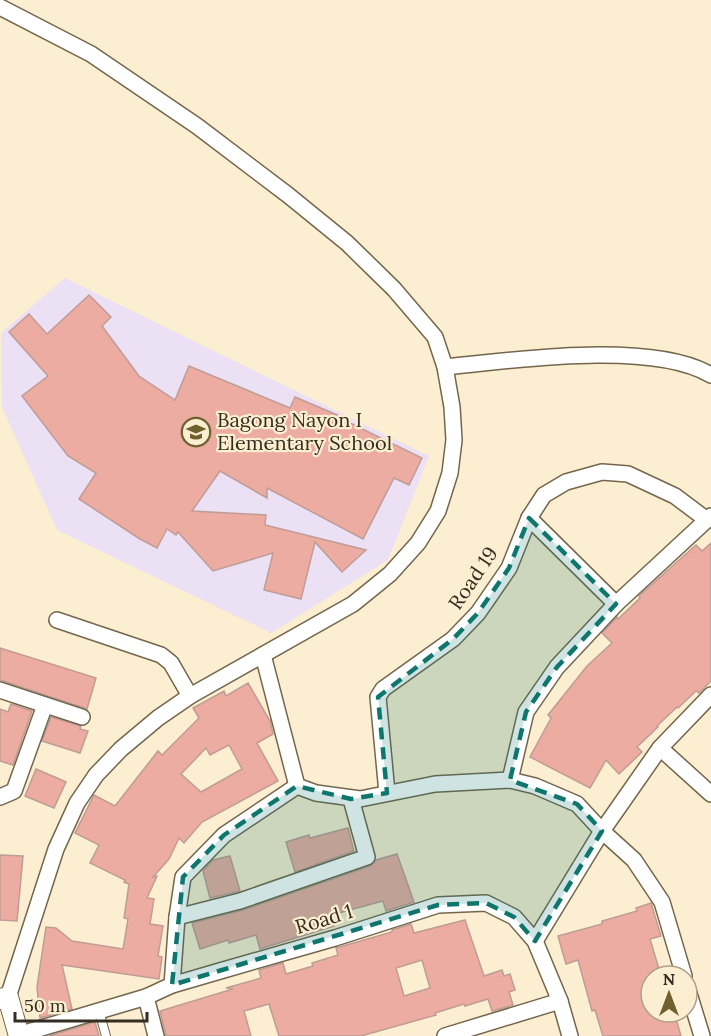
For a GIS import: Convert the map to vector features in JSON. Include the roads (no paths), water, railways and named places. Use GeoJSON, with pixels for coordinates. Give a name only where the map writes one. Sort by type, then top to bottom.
{"type":"FeatureCollection","features":[{"type":"Feature","properties":{"kind":"street"},"geometry":{"type":"LineString","coordinates":[[0,7],[91,54],[197,126],[347,243],[394,289],[435,337],[445,367],[454,429],[450,472],[438,511],[423,535],[390,574],[353,604],[190,696],[158,718],[121,749],[96,775],[77,803],[56,849],[4,998],[19,1035]]}},
{"type":"Feature","properties":{"kind":"street"},"geometry":{"type":"LineString","coordinates":[[445,367],[558,356],[645,356],[699,368],[711,375]]}},
{"type":"Feature","properties":{"kind":"street","name":"Road 19"},"geometry":{"type":"LineString","coordinates":[[387,793],[378,698],[382,689],[453,639],[478,613],[509,568],[529,518],[544,495],[566,482],[602,472],[628,474],[675,496],[709,518]]}},
{"type":"Feature","properties":{"kind":"street"},"geometry":{"type":"LineString","coordinates":[[529,518],[616,604]]}},
{"type":"Feature","properties":{"kind":"street"},"geometry":{"type":"LineString","coordinates":[[510,780],[526,712],[557,668],[616,604],[709,518]]}},
{"type":"Feature","properties":{"kind":"street"},"geometry":{"type":"LineString","coordinates":[[57,620],[161,655],[171,663],[190,696]]}},
{"type":"Feature","properties":{"kind":"street"},"geometry":{"type":"LineString","coordinates":[[263,655],[297,786]]}},
{"type":"Feature","properties":{"kind":"street"},"geometry":{"type":"LineString","coordinates":[[0,690],[82,717]]}},
{"type":"Feature","properties":{"kind":"street"},"geometry":{"type":"LineString","coordinates":[[535,941],[602,831],[660,748],[711,695]]}},
{"type":"Feature","properties":{"kind":"street"},"geometry":{"type":"LineString","coordinates":[[0,797],[14,791],[45,705]]}},
{"type":"Feature","properties":{"kind":"street"},"geometry":{"type":"LineString","coordinates":[[660,748],[711,794]]}},
{"type":"Feature","properties":{"kind":"street"},"geometry":{"type":"LineString","coordinates":[[297,786],[316,794],[360,799],[435,784],[510,780],[534,786],[577,804],[634,860],[662,902],[680,964]]}},
{"type":"Feature","properties":{"kind":"street"},"geometry":{"type":"LineString","coordinates":[[172,986],[177,917],[183,877],[224,836],[297,786]]}},
{"type":"Feature","properties":{"kind":"street"},"geometry":{"type":"LineString","coordinates":[[177,917],[240,901],[368,857],[351,799]]}},
{"type":"Feature","properties":{"kind":"street","name":"Road 1"},"geometry":{"type":"LineString","coordinates":[[19,1035],[438,905],[486,903],[514,917],[535,941],[560,1001],[570,1036]]}},
{"type":"Feature","properties":{"kind":"street"},"geometry":{"type":"LineString","coordinates":[[146,997],[156,1036]]}},
{"type":"Feature","properties":{"kind":"street"},"geometry":{"type":"LineString","coordinates":[[445,1036],[560,1001]]}},
{"type":"Feature","properties":{"kind":"lane"},"geometry":{"type":"LineString","coordinates":[[99,1011],[106,1036]]}},
{"type":"Feature","properties":{"kind":"place","name":"Bagong Nayon I Elementary School"},"geometry":{"type":"Point","coordinates":[196,432]}}]}
